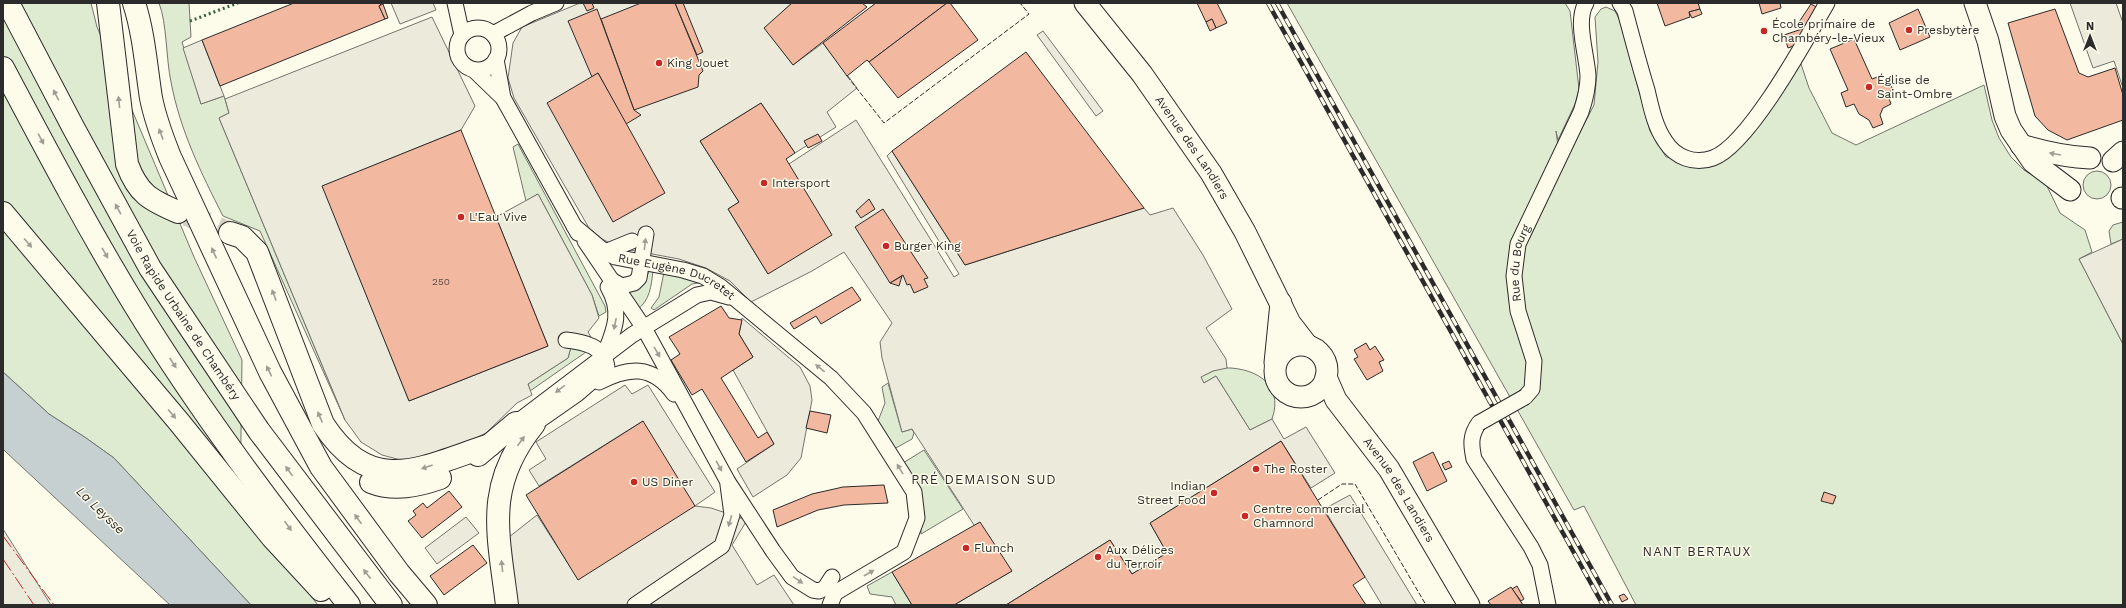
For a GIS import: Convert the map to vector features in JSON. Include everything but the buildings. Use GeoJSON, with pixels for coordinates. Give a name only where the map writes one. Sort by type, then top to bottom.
{"type":"FeatureCollection","features":[{"type":"Feature","properties":{"kind":"highway","name":"Voie Rapide Urbaine de Chambéry"},"geometry":{"type":"LineString","coordinates":[[8,3],[72,127],[150,268],[259,431],[391,605]]}},
{"type":"Feature","properties":{"kind":"highway"},"geometry":{"type":"LineString","coordinates":[[108,3],[127,164],[133,180],[142,192],[153,201],[178,212]]}},
{"type":"Feature","properties":{"kind":"highway"},"geometry":{"type":"LineString","coordinates":[[124,3],[142,76],[151,97]]}},
{"type":"Feature","properties":{"kind":"highway"},"geometry":{"type":"LineString","coordinates":[[134,3],[142,34],[151,97],[158,126],[170,157],[270,372],[321,467],[394,567],[426,605]]}},
{"type":"Feature","properties":{"kind":"highway"},"geometry":{"type":"LineString","coordinates":[[147,3],[158,69],[151,97]]}},
{"type":"Feature","properties":{"kind":"highway"},"geometry":{"type":"LineString","coordinates":[[3,68],[54,164],[134,304],[202,408],[295,536],[349,605]]}},
{"type":"Feature","properties":{"kind":"highway"},"geometry":{"type":"LineString","coordinates":[[3,213],[174,416],[272,537],[335,605]]}},
{"type":"Feature","properties":{"kind":"highway"},"geometry":{"type":"LineString","coordinates":[[230,233],[242,237],[257,252],[317,408],[330,434],[351,456],[369,467],[390,472],[404,471],[422,469],[490,445]]}},
{"type":"Feature","properties":{"kind":"highway"},"geometry":{"type":"LineString","coordinates":[[287,405],[334,461],[359,477],[392,487],[408,486],[442,477],[470,461],[490,445],[525,424]]}},
{"type":"Feature","properties":{"kind":"highway"},"geometry":{"type":"LineString","coordinates":[[507,605],[498,521],[500,489],[509,462],[519,444],[525,424]]}},
{"type":"Feature","properties":{"kind":"main road","name":"Avenue des Landiers"},"geometry":{"type":"LineString","coordinates":[[1085,3],[1142,74],[1211,173],[1245,232],[1290,323],[1307,345]]}},
{"type":"Feature","properties":{"kind":"main road"},"geometry":{"type":"LineString","coordinates":[[1975,3],[1988,41],[2005,116],[2021,145],[2033,162],[2070,190]]}},
{"type":"Feature","properties":{"kind":"main road"},"geometry":{"type":"LineString","coordinates":[[2021,145],[2044,152],[2090,158]]}},
{"type":"Feature","properties":{"kind":"main road"},"geometry":{"type":"LineString","coordinates":[[1281,303],[1274,372],[1279,386],[1294,396],[1302,397],[1328,409],[1362,434]]}},
{"type":"Feature","properties":{"kind":"main road"},"geometry":{"type":"LineString","coordinates":[[1275,364],[1280,355],[1287,348],[1297,345],[1307,345],[1318,351],[1325,361],[1326,378],[1317,392],[1302,397]]}},
{"type":"Feature","properties":{"kind":"main road","name":"Avenue des Landiers"},"geometry":{"type":"LineString","coordinates":[[1326,378],[1336,400],[1389,469],[1469,605]]}},
{"type":"Feature","properties":{"kind":"street"},"geometry":{"type":"LineString","coordinates":[[493,34],[532,13],[556,3]]}},
{"type":"Feature","properties":{"kind":"street","name":"Rue du Bourg"},"geometry":{"type":"LineString","coordinates":[[1548,605],[1540,564],[1531,547],[1474,460],[1472,437],[1479,423],[1525,397],[1532,389],[1534,361],[1518,311],[1514,276],[1518,244],[1582,112],[1587,97],[1588,76],[1581,16],[1586,3]]}},
{"type":"Feature","properties":{"kind":"street"},"geometry":{"type":"LineString","coordinates":[[1620,3],[1625,11],[1652,108],[1664,140],[1672,151],[1686,159],[1699,160],[1713,158],[1724,151],[1742,135],[1785,76],[1827,3]]}},
{"type":"Feature","properties":{"kind":"street"},"geometry":{"type":"LineString","coordinates":[[455,5],[479,28],[493,34],[499,48],[496,59],[487,68],[474,70],[463,63],[459,58],[457,46],[462,35],[473,28],[479,28]]}},
{"type":"Feature","properties":{"kind":"street"},"geometry":{"type":"LineString","coordinates":[[455,5],[462,35]]}},
{"type":"Feature","properties":{"kind":"street","name":"Rue Eugène Ducretet"},"geometry":{"type":"LineString","coordinates":[[496,59],[503,98]]}},
{"type":"Feature","properties":{"kind":"street","name":"Rue Eugène Ducretet"},"geometry":{"type":"LineString","coordinates":[[474,70],[503,98],[616,305],[614,328],[604,356],[607,368],[577,394]]}},
{"type":"Feature","properties":{"kind":"street","name":"Rue Eugène Ducretet"},"geometry":{"type":"LineString","coordinates":[[574,226],[606,252],[616,257],[703,276],[735,298]]}},
{"type":"Feature","properties":{"kind":"street","name":"Rue Eugène Ducretet"},"geometry":{"type":"LineString","coordinates":[[574,226],[644,328],[728,482],[792,577],[813,590],[819,591],[825,588],[832,577]]}},
{"type":"Feature","properties":{"kind":"street"},"geometry":{"type":"LineString","coordinates":[[611,280],[622,286],[634,283],[639,278],[646,234]]}},
{"type":"Feature","properties":{"kind":"street"},"geometry":{"type":"LineString","coordinates":[[606,252],[632,241]]}},
{"type":"Feature","properties":{"kind":"street","name":"Rue Eugène Ducretet"},"geometry":{"type":"LineString","coordinates":[[525,424],[604,356],[644,328],[696,295],[711,292],[735,298]]}},
{"type":"Feature","properties":{"kind":"street"},"geometry":{"type":"LineString","coordinates":[[735,298],[831,378],[864,413],[914,492],[917,518],[904,552],[835,593],[830,605]]}},
{"type":"Feature","properties":{"kind":"street"},"geometry":{"type":"LineString","coordinates":[[566,340],[590,344],[604,356]]}},
{"type":"Feature","properties":{"kind":"street","name":"Rue Eugène Ducretet"},"geometry":{"type":"LineString","coordinates":[[525,424],[615,374],[633,370],[652,375],[666,384],[695,424]]}},
{"type":"Feature","properties":{"kind":"street"},"geometry":{"type":"LineString","coordinates":[[384,485],[404,471]]}},
{"type":"Feature","properties":{"kind":"street"},"geometry":{"type":"LineString","coordinates":[[635,605],[722,546],[732,515],[728,482]]}},
{"type":"Feature","properties":{"kind":"green space"},"geometry":{"type":"Polygon","coordinates":[[[3,3],[91,3],[97,27],[194,257],[242,360],[240,507],[318,605],[251,605],[114,458],[49,414],[3,372],[3,3]]]}},
{"type":"Feature","properties":{"kind":"green space"},"geometry":{"type":"Polygon","coordinates":[[[159,3],[189,3],[191,37],[182,42],[201,104],[224,96],[229,113],[219,118],[345,420],[260,231],[223,216],[199,167],[175,100],[169,73],[164,21],[159,3]]]}},
{"type":"Feature","properties":{"kind":"green space"},"geometry":{"type":"Polygon","coordinates":[[[1287,3],[1565,3],[1570,11],[1579,89],[1575,104],[1558,140],[1556,131],[1561,169],[1594,105],[1598,62],[1595,17],[1601,9],[1606,7],[1615,11],[1620,21],[1650,131],[1666,157],[1717,159],[1797,52],[1809,88],[1832,133],[1856,145],[1984,85],[1992,120],[1999,138],[2011,157],[2024,170],[2046,184],[2060,213],[2085,230],[2092,252],[2079,259],[2123,344],[2123,605],[1636,605],[1584,506],[1574,510],[1287,3]]]}},
{"type":"Feature","properties":{"kind":"green space"},"geometry":{"type":"Polygon","coordinates":[[[518,144],[605,306],[606,312],[599,316],[592,295],[538,194],[526,201],[513,147],[518,144]]]}},
{"type":"Feature","properties":{"kind":"green space"},"geometry":{"type":"Polygon","coordinates":[[[2097,171],[2107,175],[2111,185],[2107,195],[2097,199],[2087,195],[2083,185],[2087,175],[2097,171]]]}},
{"type":"Feature","properties":{"kind":"green space"},"geometry":{"type":"Polygon","coordinates":[[[2123,222],[2123,239],[2111,244],[2109,231],[2113,225],[2123,222]]]}},
{"type":"Feature","properties":{"kind":"green space"},"geometry":{"type":"Polygon","coordinates":[[[649,270],[653,271],[649,293],[645,302],[637,310],[627,293],[635,290],[644,282],[649,270]]]}},
{"type":"Feature","properties":{"kind":"green space"},"geometry":{"type":"Polygon","coordinates":[[[664,272],[703,282],[692,284],[654,310],[651,308],[659,297],[664,272]]]}},
{"type":"Feature","properties":{"kind":"green space"},"geometry":{"type":"Polygon","coordinates":[[[571,347],[586,350],[586,352],[530,391],[528,384],[568,358],[571,347]]]}},
{"type":"Feature","properties":{"kind":"green space"},"geometry":{"type":"Polygon","coordinates":[[[1220,368],[1243,370],[1263,379],[1270,386],[1274,395],[1275,406],[1272,419],[1250,430],[1216,376],[1204,383],[1200,377],[1220,368]]]}},
{"type":"Feature","properties":{"kind":"green space"},"geometry":{"type":"Polygon","coordinates":[[[888,383],[902,432],[912,429],[914,433],[912,439],[894,449],[878,421],[885,403],[882,387],[888,383]]]}},
{"type":"Feature","properties":{"kind":"green space"},"geometry":{"type":"Polygon","coordinates":[[[924,450],[963,509],[921,534],[921,526],[903,463],[924,450]]]}},
{"type":"Feature","properties":{"kind":"green space"},"geometry":{"type":"Polygon","coordinates":[[[892,572],[912,605],[896,605],[892,597],[870,594],[867,586],[892,572]]]}},
{"type":"Feature","properties":{"kind":"shaded area"},"geometry":{"type":"Polygon","coordinates":[[[391,3],[433,3],[436,10],[400,24],[391,3]]]}},
{"type":"Feature","properties":{"kind":"shaded area"},"geometry":{"type":"Polygon","coordinates":[[[580,3],[792,3],[765,28],[793,65],[823,43],[857,88],[827,112],[836,127],[795,153],[761,103],[700,141],[739,202],[728,209],[768,274],[789,164],[856,120],[954,277],[959,274],[887,156],[892,151],[965,265],[1144,208],[1150,215],[1173,208],[1203,255],[1232,309],[1206,328],[1226,359],[1227,368],[1213,371],[1201,377],[1204,383],[1216,376],[1250,430],[1272,419],[1284,439],[1306,427],[1335,473],[1311,488],[1281,441],[1150,523],[1167,553],[1132,574],[1110,540],[1006,605],[954,605],[1012,571],[974,525],[912,429],[902,432],[882,358],[880,342],[892,323],[844,252],[812,271],[751,302],[730,281],[706,268],[679,259],[620,248],[602,239],[589,228],[514,98],[508,78],[513,43],[522,27],[580,3]]]}},
{"type":"Feature","properties":{"kind":"shaded area"},"geometry":{"type":"Polygon","coordinates":[[[2070,3],[2116,3],[2123,23],[2123,88],[2114,61],[2093,68],[2070,3]]]}},
{"type":"Feature","properties":{"kind":"shaded area"},"geometry":{"type":"Polygon","coordinates":[[[432,17],[475,106],[461,130],[323,186],[409,401],[548,346],[496,217],[538,194],[592,295],[599,318],[588,332],[591,337],[571,347],[568,358],[528,384],[532,395],[517,403],[486,433],[449,451],[412,463],[382,455],[361,442],[345,420],[219,118],[229,113],[225,99],[432,17]]]}},
{"type":"Feature","properties":{"kind":"shaded area"},"geometry":{"type":"Polygon","coordinates":[[[1043,31],[1103,111],[1096,116],[1037,35],[1043,31]]]}},
{"type":"Feature","properties":{"kind":"shaded area"},"geometry":{"type":"Polygon","coordinates":[[[202,40],[224,96],[201,104],[183,48],[202,40]]]}},
{"type":"Feature","properties":{"kind":"shaded area"},"geometry":{"type":"Polygon","coordinates":[[[2123,239],[2123,344],[2079,259],[2123,239]]]}},
{"type":"Feature","properties":{"kind":"shaded area"},"geometry":{"type":"Polygon","coordinates":[[[742,318],[800,367],[810,386],[812,400],[801,458],[787,475],[753,497],[737,469],[774,444],[733,370],[753,357],[739,334],[742,318]]]}},
{"type":"Feature","properties":{"kind":"shaded area"},"geometry":{"type":"Polygon","coordinates":[[[625,385],[632,394],[648,385],[715,492],[695,506],[711,508],[747,520],[732,545],[757,585],[774,575],[794,605],[517,605],[509,537],[537,515],[578,579],[643,421],[539,486],[529,470],[546,459],[536,442],[625,385]]]}},
{"type":"Feature","properties":{"kind":"shaded area"},"geometry":{"type":"Polygon","coordinates":[[[1350,495],[1417,605],[1382,605],[1324,509],[1350,495]]]}},
{"type":"Feature","properties":{"kind":"shaded area"},"geometry":{"type":"Polygon","coordinates":[[[466,517],[479,533],[437,564],[425,548],[466,517]]]}},
{"type":"Feature","properties":{"kind":"shaded area"},"geometry":{"type":"Polygon","coordinates":[[[3,529],[51,605],[3,605],[3,529]]]}},
{"type":"Feature","properties":{"kind":"water","name":"La Leysse"},"geometry":{"type":"Polygon","coordinates":[[[3,372],[49,414],[114,458],[251,605],[170,605],[7,453],[3,449],[3,372]]]}},
{"type":"Feature","properties":{"kind":"tunnel"},"geometry":{"type":"LineString","coordinates":[[187,215],[230,233]]}},
{"type":"Feature","properties":{"kind":"railway"},"geometry":{"type":"LineString","coordinates":[[1268,3],[1603,605]]}},
{"type":"Feature","properties":{"kind":"railway"},"geometry":{"type":"LineString","coordinates":[[1277,3],[1612,605]]}},
{"type":"Feature","properties":{"kind":"hedge"},"geometry":{"type":"LineString","coordinates":[[190,21],[238,3]]}},
{"type":"Feature","properties":{"kind":"fence"},"geometry":{"type":"LineString","coordinates":[[847,76],[884,123],[1029,14],[1020,3]]}},
{"type":"Feature","properties":{"kind":"fence"},"geometry":{"type":"LineString","coordinates":[[1318,500],[1342,484],[1355,484],[1426,605]]}},
{"type":"Feature","properties":{"kind":"power"},"geometry":{"type":"LineString","coordinates":[[3,536],[54,605]]}},
{"type":"Feature","properties":{"kind":"power"},"geometry":{"type":"LineString","coordinates":[[3,559],[34,605]]}},
{"type":"Feature","properties":{"kind":"place","name":"Presbytère"},"geometry":{"type":"Point","coordinates":[1909,30]}},
{"type":"Feature","properties":{"kind":"place","name":"École primaire de Chambéry-le-Vieux"},"geometry":{"type":"Point","coordinates":[1764,31]}},
{"type":"Feature","properties":{"kind":"place","name":"King Jouet"},"geometry":{"type":"Point","coordinates":[659,63]}},
{"type":"Feature","properties":{"kind":"place","name":"Église de Saint-Ombre"},"geometry":{"type":"Point","coordinates":[1869,87]}},
{"type":"Feature","properties":{"kind":"place","name":"Intersport"},"geometry":{"type":"Point","coordinates":[764,183]}},
{"type":"Feature","properties":{"kind":"place","name":"L'Eau Vive"},"geometry":{"type":"Point","coordinates":[461,217]}},
{"type":"Feature","properties":{"kind":"place","name":"Burger King"},"geometry":{"type":"Point","coordinates":[886,246]}},
{"type":"Feature","properties":{"kind":"place","name":"The Roster"},"geometry":{"type":"Point","coordinates":[1256,469]}},
{"type":"Feature","properties":{"kind":"place","name":"US Diner"},"geometry":{"type":"Point","coordinates":[634,482]}},
{"type":"Feature","properties":{"kind":"place","name":"Indian Street Food"},"geometry":{"type":"Point","coordinates":[1214,493]}},
{"type":"Feature","properties":{"kind":"place","name":"Centre commercial Chamnord"},"geometry":{"type":"Point","coordinates":[1245,516]}},
{"type":"Feature","properties":{"kind":"place","name":"Flunch"},"geometry":{"type":"Point","coordinates":[966,548]}},
{"type":"Feature","properties":{"kind":"place","name":"Aux Délices du Terroir"},"geometry":{"type":"Point","coordinates":[1098,557]}},
{"type":"Feature","properties":{"kind":"district","name":"PRÉ DEMAISON SUD"},"geometry":{"type":"Point","coordinates":[984,479]}},
{"type":"Feature","properties":{"kind":"district","name":"NANT BERTAUX"},"geometry":{"type":"Point","coordinates":[1697,551]}}]}
